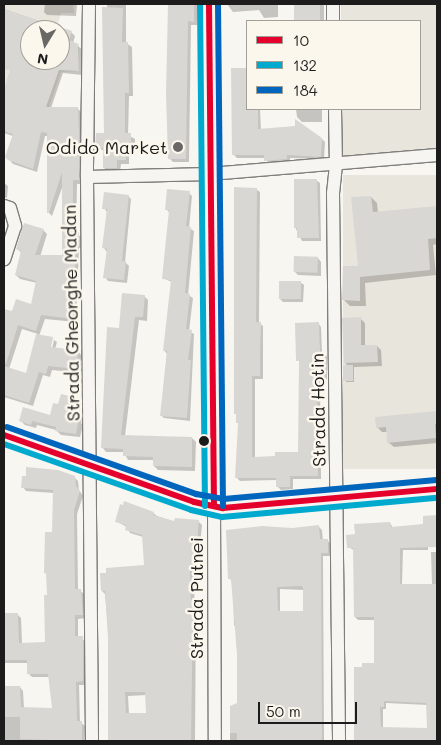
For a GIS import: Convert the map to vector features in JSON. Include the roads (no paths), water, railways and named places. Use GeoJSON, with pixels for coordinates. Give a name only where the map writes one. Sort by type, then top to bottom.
{"type":"FeatureCollection","features":[{"type":"Feature","properties":{"kind":"street","name":"Strada Gheorghe Madan"},"geometry":{"type":"LineString","coordinates":[[89,4],[87,177],[92,741]]}},
{"type":"Feature","properties":{"kind":"street","name":"Strada Putnei"},"geometry":{"type":"LineString","coordinates":[[209,4],[216,741]]}},
{"type":"Feature","properties":{"kind":"street"},"geometry":{"type":"LineString","coordinates":[[333,4],[333,20]]}},
{"type":"Feature","properties":{"kind":"street","name":"Strada Hotin"},"geometry":{"type":"LineString","coordinates":[[335,110],[336,165],[333,194],[339,741]]}},
{"type":"Feature","properties":{"kind":"street"},"geometry":{"type":"LineString","coordinates":[[87,177],[210,174],[336,165],[437,155]]}},
{"type":"Feature","properties":{"kind":"street"},"geometry":{"type":"LineString","coordinates":[[4,206],[10,208],[15,226],[4,260]]}},
{"type":"Feature","properties":{"kind":"street"},"geometry":{"type":"LineString","coordinates":[[4,436],[214,506],[233,509],[437,489]]}},
{"type":"Feature","properties":{"kind":"place","name":"Odido Market"},"geometry":{"type":"Point","coordinates":[178,147]}}]}
